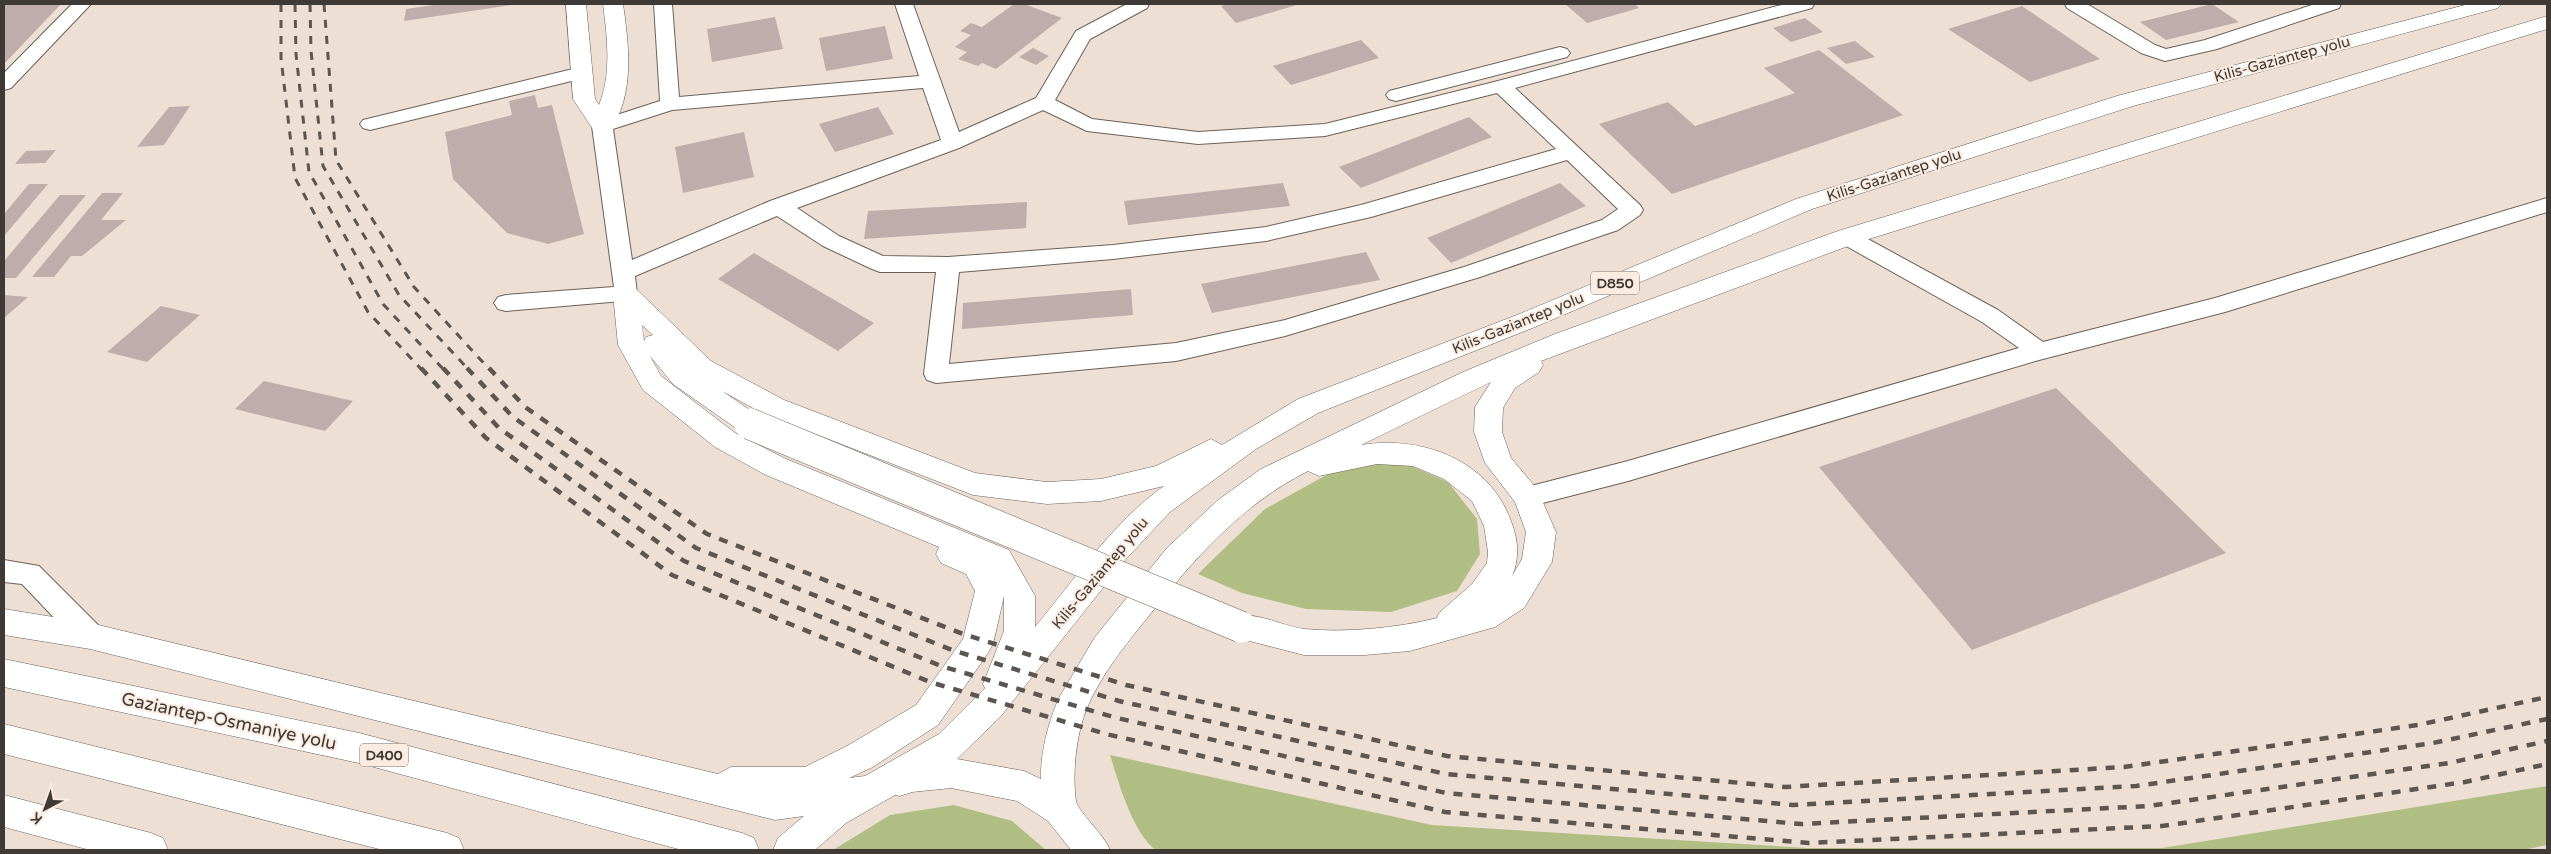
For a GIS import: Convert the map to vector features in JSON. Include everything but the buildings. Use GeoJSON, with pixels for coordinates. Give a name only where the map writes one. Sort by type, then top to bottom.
{"type":"FeatureCollection","features":[{"type":"Feature","properties":{"kind":"main road"},"geometry":{"type":"LineString","coordinates":[[576,4],[584,98],[602,126]]}},
{"type":"Feature","properties":{"kind":"main road"},"geometry":{"type":"LineString","coordinates":[[602,126],[617,87],[617,36],[613,4]]}},
{"type":"Feature","properties":{"kind":"main road","name":"Kilis-Gaziantep yolu"},"geometry":{"type":"LineString","coordinates":[[870,791],[951,744],[990,706],[1116,550],[1160,504],[1246,442],[1308,406],[1526,321],[1804,204],[2124,101],[2491,4]]}},
{"type":"Feature","properties":{"kind":"main road","name":"D850"},"geometry":{"type":"LineString","coordinates":[[1060,810],[1057,766],[1071,706],[1106,646],[1178,557],[1228,508],[1271,477],[1472,379],[1564,341],[1847,237],[2547,22]]}},
{"type":"Feature","properties":{"kind":"main road"},"geometry":{"type":"LineString","coordinates":[[624,284],[702,368],[774,407],[973,484],[1047,493],[1101,490],[1163,475],[1234,439],[1308,406]]}},
{"type":"Feature","properties":{"kind":"main road"},"geometry":{"type":"LineString","coordinates":[[624,284],[652,340],[682,376],[750,424],[1241,627],[1304,642],[1366,642],[1410,638],[1484,618],[1513,599],[1537,562],[1541,532],[1527,497],[1499,463],[1488,432],[1489,407],[1506,381],[1564,341]]}},
{"type":"Feature","properties":{"kind":"main road"},"geometry":{"type":"LineString","coordinates":[[624,284],[631,345],[652,383],[725,440],[776,467],[998,559],[1020,596],[1020,631],[990,706]]}},
{"type":"Feature","properties":{"kind":"main road"},"geometry":{"type":"LineString","coordinates":[[1271,477],[1371,453],[1414,455],[1446,468],[1476,486],[1496,515],[1503,544],[1499,572],[1480,597],[1440,630]]}},
{"type":"Feature","properties":{"kind":"main road"},"geometry":{"type":"LineString","coordinates":[[695,784],[807,782],[859,758],[927,715],[977,644],[990,591],[977,565],[929,544],[852,498]]}},
{"type":"Feature","properties":{"kind":"main road"},"geometry":{"type":"LineString","coordinates":[[4,622],[90,636],[775,804],[870,791],[912,778],[951,773],[1024,787],[1060,810],[1093,850]]}},
{"type":"Feature","properties":{"kind":"main road","name":"Gaziantep-Osmaniye yolu"},"geometry":{"type":"LineString","coordinates":[[13,675],[359,748],[742,850]]}},
{"type":"Feature","properties":{"kind":"main road"},"geometry":{"type":"LineString","coordinates":[[4,739],[447,850]]}},
{"type":"Feature","properties":{"kind":"main road"},"geometry":{"type":"LineString","coordinates":[[790,850],[834,812],[870,791]]}},
{"type":"Feature","properties":{"kind":"main road"},"geometry":{"type":"LineString","coordinates":[[4,811],[151,850]]}},
{"type":"Feature","properties":{"kind":"street"},"geometry":{"type":"LineString","coordinates":[[4,84],[82,4]]}},
{"type":"Feature","properties":{"kind":"street"},"geometry":{"type":"LineString","coordinates":[[663,4],[670,104]]}},
{"type":"Feature","properties":{"kind":"street"},"geometry":{"type":"LineString","coordinates":[[904,4],[952,143]]}},
{"type":"Feature","properties":{"kind":"street"},"geometry":{"type":"LineString","coordinates":[[506,303],[624,284],[778,206],[952,143],[1044,102],[1083,35],[1140,4]]}},
{"type":"Feature","properties":{"kind":"street"},"geometry":{"type":"LineString","coordinates":[[1278,135],[1308,117],[1747,4]]}},
{"type":"Feature","properties":{"kind":"street"},"geometry":{"type":"LineString","coordinates":[[1044,102],[1087,125],[1198,138],[1278,135],[1325,130],[1501,86],[1805,4]]}},
{"type":"Feature","properties":{"kind":"street"},"geometry":{"type":"LineString","coordinates":[[2079,6],[2101,4]]}},
{"type":"Feature","properties":{"kind":"street"},"geometry":{"type":"LineString","coordinates":[[2079,6],[2148,49],[2165,55],[2210,45],[2332,4]]}},
{"type":"Feature","properties":{"kind":"street"},"geometry":{"type":"LineString","coordinates":[[370,124],[581,73]]}},
{"type":"Feature","properties":{"kind":"street"},"geometry":{"type":"LineString","coordinates":[[624,284],[602,126],[670,104],[931,81]]}},
{"type":"Feature","properties":{"kind":"street"},"geometry":{"type":"LineString","coordinates":[[948,265],[936,374],[1176,352],[1285,328],[1472,272],[1610,225],[1632,210],[1501,86]]}},
{"type":"Feature","properties":{"kind":"street"},"geometry":{"type":"LineString","coordinates":[[778,206],[831,241],[880,264],[948,265],[1113,252],[1266,234],[1363,212],[1570,152]]}},
{"type":"Feature","properties":{"kind":"street"},"geometry":{"type":"LineString","coordinates":[[1527,497],[1628,471],[2039,350],[2217,306],[2547,205]]}},
{"type":"Feature","properties":{"kind":"street"},"geometry":{"type":"LineString","coordinates":[[1847,237],[1990,316],[2039,350]]}},
{"type":"Feature","properties":{"kind":"street"},"geometry":{"type":"LineString","coordinates":[[4,570],[29,574],[90,636]]}},
{"type":"Feature","properties":{"kind":"green space"},"geometry":{"type":"Polygon","coordinates":[[[1402,462],[1448,482],[1477,519],[1480,554],[1457,591],[1391,612],[1306,609],[1242,593],[1198,574],[1265,509],[1339,468],[1402,462]]]}},
{"type":"Feature","properties":{"kind":"green space"},"geometry":{"type":"Polygon","coordinates":[[[1110,755],[1432,825],[1807,848],[2162,848],[2547,786],[2547,845],[2524,850],[1156,850],[1140,832],[1133,820],[1110,755]]]}},
{"type":"Feature","properties":{"kind":"green space"},"geometry":{"type":"Polygon","coordinates":[[[954,805],[1012,821],[1046,850],[833,850],[890,815],[954,805]]]}},
{"type":"Feature","properties":{"kind":"railway"},"geometry":{"type":"LineString","coordinates":[[281,4],[281,58],[295,178],[368,312],[422,370]]}},
{"type":"Feature","properties":{"kind":"railway"},"geometry":{"type":"LineString","coordinates":[[295,4],[296,54],[309,172],[383,304],[444,370]]}},
{"type":"Feature","properties":{"kind":"railway"},"geometry":{"type":"LineString","coordinates":[[310,4],[311,51],[323,166],[399,295],[469,370]]}},
{"type":"Feature","properties":{"kind":"railway"},"geometry":{"type":"LineString","coordinates":[[324,4],[336,160],[414,287],[490,370]]}},
{"type":"Feature","properties":{"kind":"railway"},"geometry":{"type":"LineString","coordinates":[[421,368],[486,438],[672,575],[930,682],[1106,734],[1445,812],[1809,843],[2162,826],[2465,782],[2547,764]]}},
{"type":"Feature","properties":{"kind":"railway"},"geometry":{"type":"LineString","coordinates":[[443,368],[499,428],[684,561],[941,666],[1113,717],[1446,793],[1801,824],[2149,806],[2449,763],[2547,741]]}},
{"type":"Feature","properties":{"kind":"railway"},"geometry":{"type":"LineString","coordinates":[[467,368],[513,417],[696,548],[952,650],[1119,701],[1446,774],[1793,805],[2136,786],[2433,743],[2547,719]]}},
{"type":"Feature","properties":{"kind":"railway"},"geometry":{"type":"LineString","coordinates":[[489,368],[525,407],[707,534],[963,634],[1126,685],[1447,756],[1785,787],[2124,767],[2418,725],[2547,697]]}}]}
